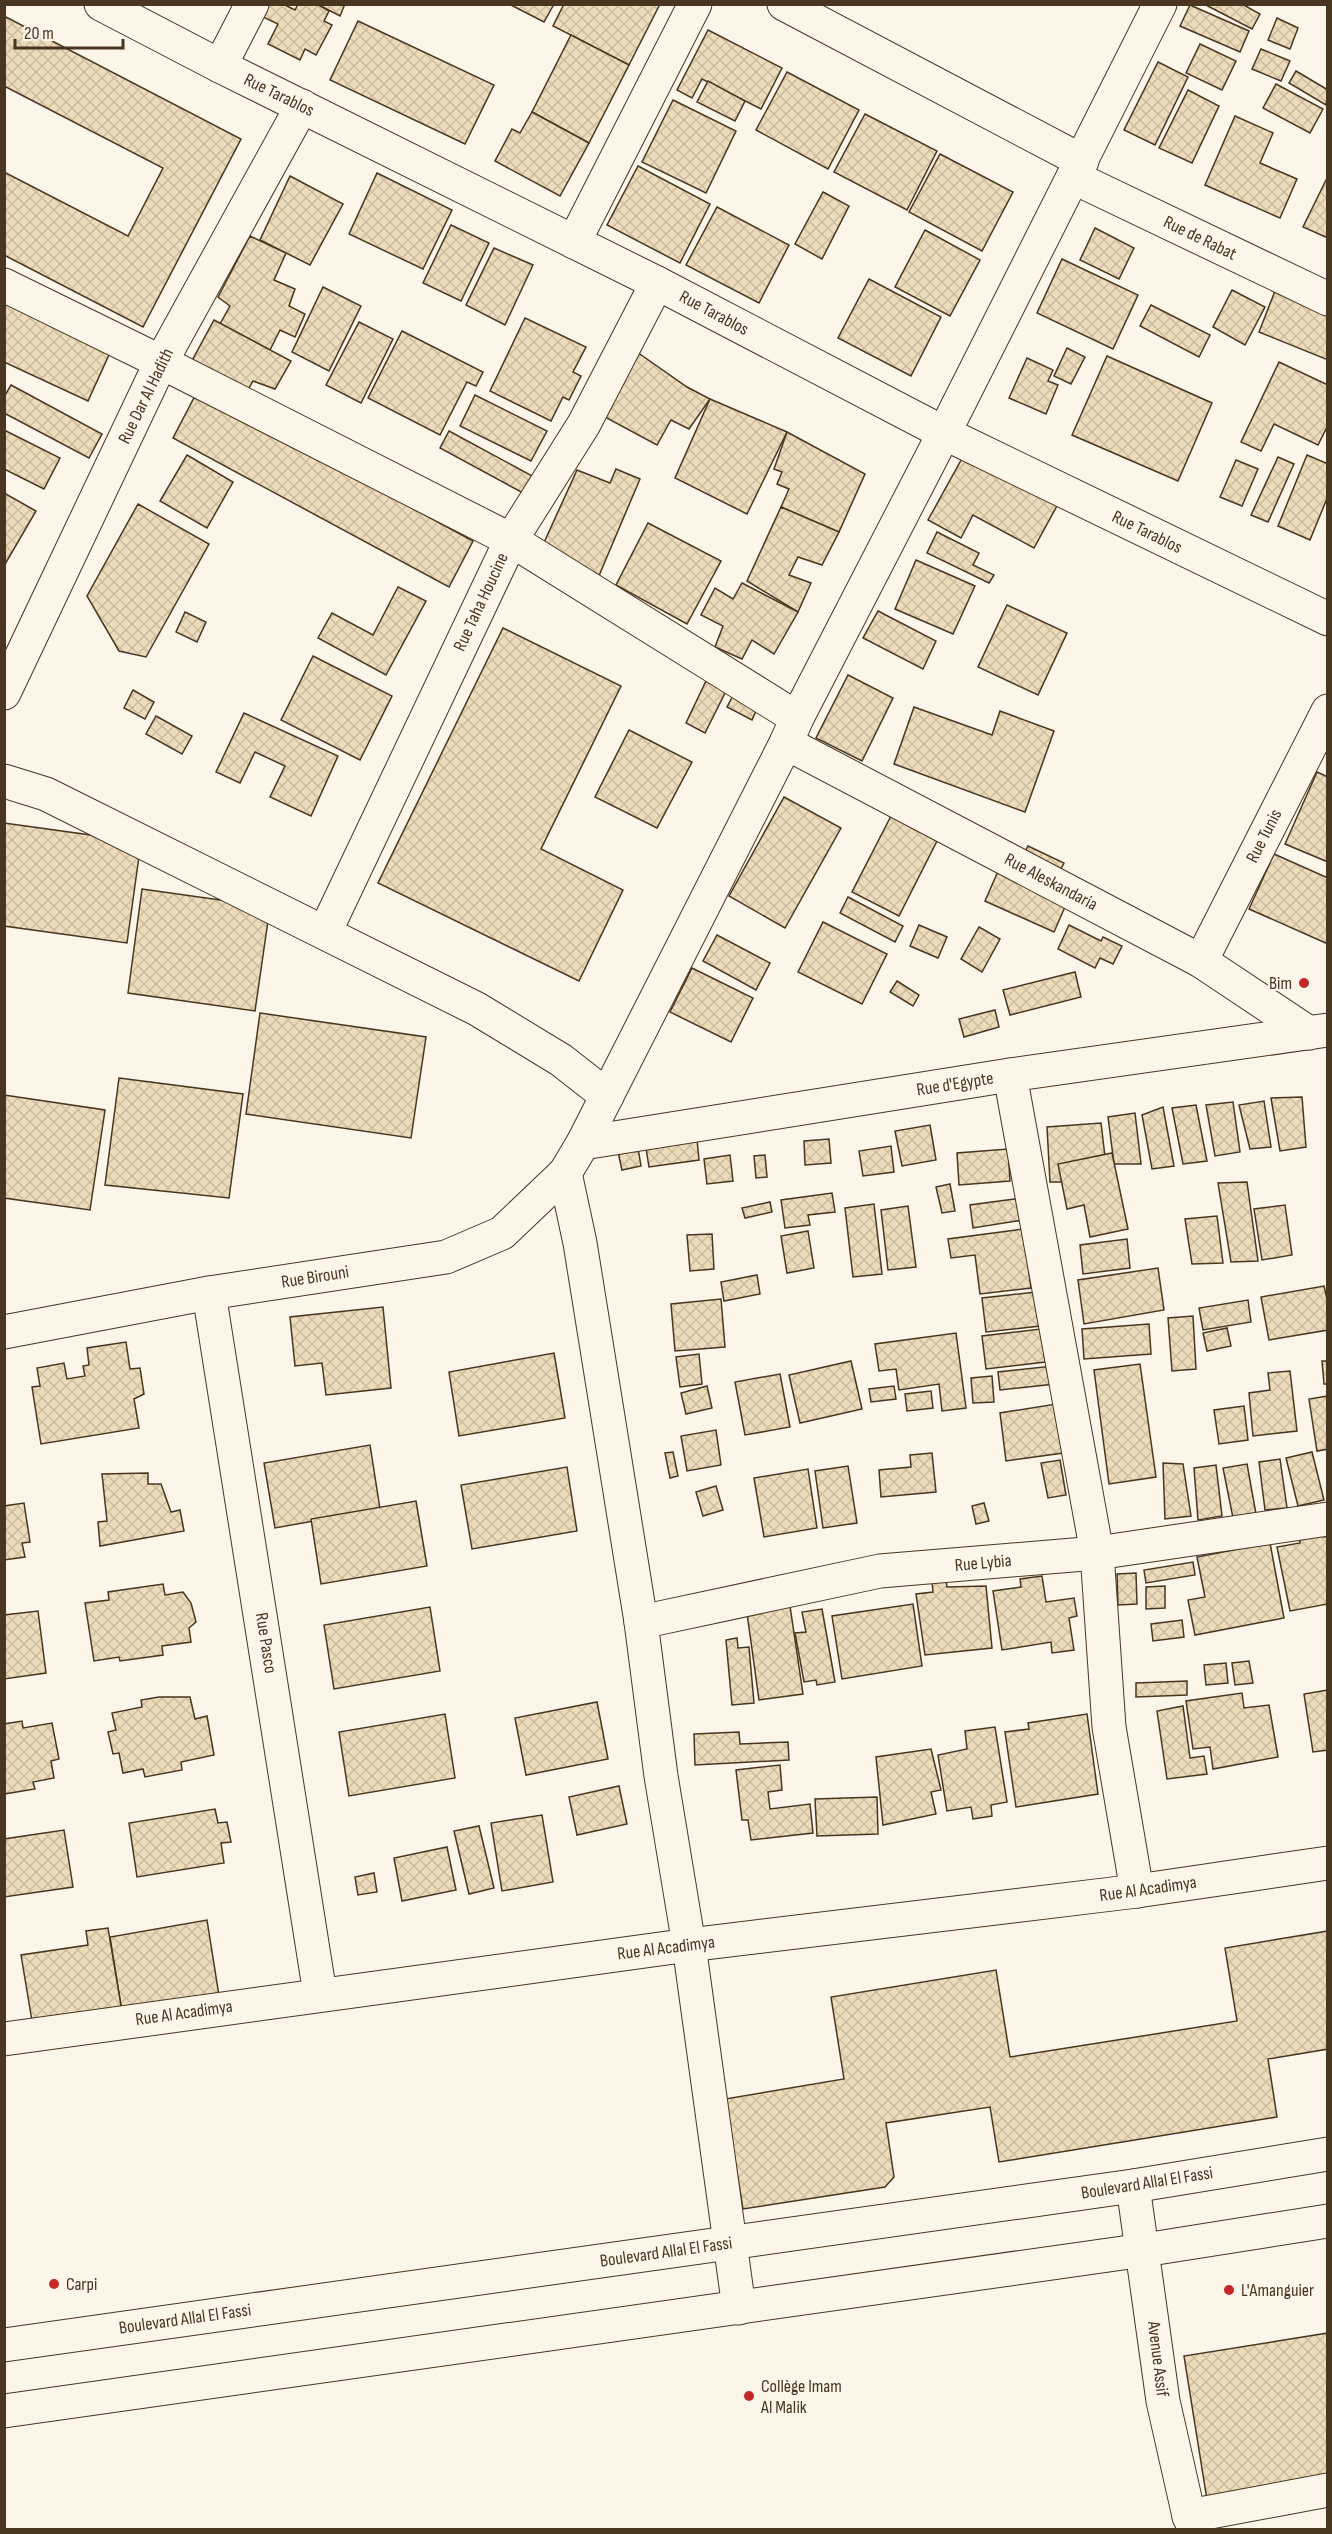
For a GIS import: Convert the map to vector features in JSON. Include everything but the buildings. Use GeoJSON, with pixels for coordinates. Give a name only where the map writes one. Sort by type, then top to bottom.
{"type":"FeatureCollection","features":[{"type":"Feature","properties":{"kind":"street","name":"Rue Tarablos"},"geometry":{"type":"LineString","coordinates":[[101,4],[220,66],[657,283],[944,433],[1328,619]]}},
{"type":"Feature","properties":{"kind":"street"},"geometry":{"type":"LineString","coordinates":[[220,66],[252,4]]}},
{"type":"Feature","properties":{"kind":"street"},"geometry":{"type":"LineString","coordinates":[[574,242],[695,4]]}},
{"type":"Feature","properties":{"kind":"street","name":"Rue de Rabat"},"geometry":{"type":"LineString","coordinates":[[784,4],[1077,169],[1328,299]]}},
{"type":"Feature","properties":{"kind":"street","name":"Rue Birouni"},"geometry":{"type":"LineString","coordinates":[[4,1332],[210,1293],[446,1257],[502,1233],[565,1173],[607,1096],[1160,4]]}},
{"type":"Feature","properties":{"kind":"street","name":"Rue Dar Al Hadith"},"geometry":{"type":"LineString","coordinates":[[4,693],[161,362],[302,106]]}},
{"type":"Feature","properties":{"kind":"street","name":"Rue Taha Houcine"},"geometry":{"type":"LineString","coordinates":[[325,932],[511,540],[584,424],[657,283]]}},
{"type":"Feature","properties":{"kind":"street","name":"Rue Aleskandaria"},"geometry":{"type":"LineString","coordinates":[[4,285],[511,540],[791,730],[1201,961],[1318,1031]]}},
{"type":"Feature","properties":{"kind":"street","name":"Rue Tunis"},"geometry":{"type":"LineString","coordinates":[[1201,961],[1328,711]]}},
{"type":"Feature","properties":{"kind":"street"},"geometry":{"type":"LineString","coordinates":[[4,781],[46,794],[477,1009],[561,1060],[607,1096]]}},
{"type":"Feature","properties":{"kind":"street","name":"Rue d'Egypte"},"geometry":{"type":"LineString","coordinates":[[583,1143],[1011,1075],[1318,1031]]}},
{"type":"Feature","properties":{"kind":"street"},"geometry":{"type":"LineString","coordinates":[[1011,1075],[1097,1553],[1109,1727],[1137,1891]]}},
{"type":"Feature","properties":{"kind":"street"},"geometry":{"type":"LineString","coordinates":[[565,1173],[584,1266],[641,1622],[661,1776],[689,1945],[739,2308]]}},
{"type":"Feature","properties":{"kind":"street","name":"Rue Pasco"},"geometry":{"type":"LineString","coordinates":[[210,1293],[320,1995]]}},
{"type":"Feature","properties":{"kind":"street","name":"Rue Lybia"},"geometry":{"type":"LineString","coordinates":[[641,1622],[880,1571],[1097,1553],[1328,1519]]}},
{"type":"Feature","properties":{"kind":"street","name":"Rue Al Acadimya"},"geometry":{"type":"LineString","coordinates":[[4,2039],[689,1945],[1137,1891],[1328,1863]]}},
{"type":"Feature","properties":{"kind":"street","name":"Boulevard Allal El Fassi"},"geometry":{"type":"LineString","coordinates":[[4,2345],[1133,2186],[1328,2154]]}},
{"type":"Feature","properties":{"kind":"street","name":"Avenue Assif"},"geometry":{"type":"LineString","coordinates":[[1133,2186],[1144,2250],[1163,2402],[1192,2523]]}},
{"type":"Feature","properties":{"kind":"street"},"geometry":{"type":"LineString","coordinates":[[4,2411],[1144,2250],[1328,2221]]}},
{"type":"Feature","properties":{"kind":"street"},"geometry":{"type":"LineString","coordinates":[[1192,2523],[1328,2490]]}},
{"type":"Feature","properties":{"kind":"place","name":"Bim"},"geometry":{"type":"Point","coordinates":[1304,983]}},
{"type":"Feature","properties":{"kind":"place","name":"Carpi"},"geometry":{"type":"Point","coordinates":[54,2284]}},
{"type":"Feature","properties":{"kind":"place","name":"L'Amanguier"},"geometry":{"type":"Point","coordinates":[1229,2290]}},
{"type":"Feature","properties":{"kind":"place","name":"Collège Imam Al Malik"},"geometry":{"type":"Point","coordinates":[749,2396]}}]}
